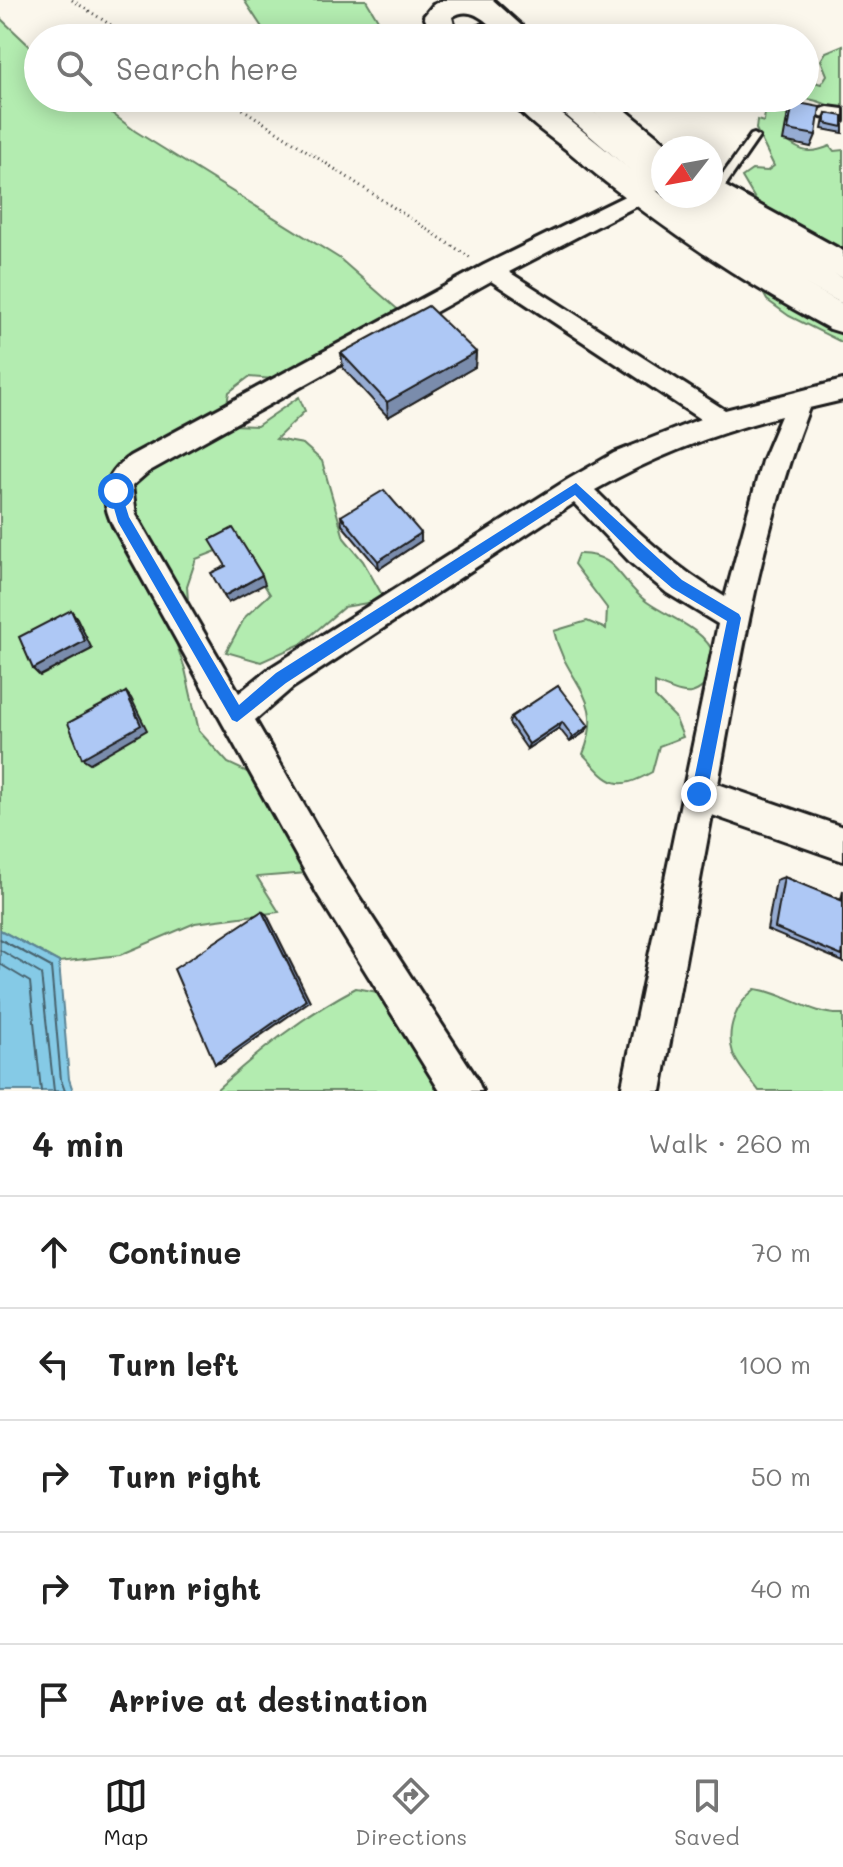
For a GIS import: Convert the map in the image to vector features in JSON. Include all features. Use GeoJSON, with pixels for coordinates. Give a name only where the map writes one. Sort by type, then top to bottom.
{"type":"FeatureCollection","features":[{"type":"Feature","properties":{"kind":"highway"},"geometry":{"type":"LineString","coordinates":[[416,3],[467,19]]}},
{"type":"Feature","properties":{"kind":"highway"},"geometry":{"type":"LineString","coordinates":[[543,112],[651,190]]}},
{"type":"Feature","properties":{"kind":"highway"},"geometry":{"type":"LineString","coordinates":[[610,112],[651,147]]}},
{"type":"Feature","properties":{"kind":"highway"},"geometry":{"type":"LineString","coordinates":[[723,205],[843,266]]}},
{"type":"Feature","properties":{"kind":"highway"},"geometry":{"type":"LineString","coordinates":[[674,208],[758,275],[843,320]]}},
{"type":"Feature","properties":{"kind":"street"},"geometry":{"type":"LineString","coordinates":[[462,1091],[330,883],[123,518],[116,491],[122,476],[492,271],[651,190],[574,112]]}},
{"type":"Feature","properties":{"kind":"street"},"geometry":{"type":"LineString","coordinates":[[717,208],[757,245],[843,292]]}},
{"type":"Feature","properties":{"kind":"street"},"geometry":{"type":"LineString","coordinates":[[492,271],[722,421]]}},
{"type":"Feature","properties":{"kind":"street"},"geometry":{"type":"LineString","coordinates":[[237,715],[281,678],[623,461],[722,421],[843,390]]}},
{"type":"Feature","properties":{"kind":"street"},"geometry":{"type":"LineString","coordinates":[[641,1091],[734,618],[775,461],[798,404]]}},
{"type":"Feature","properties":{"kind":"street"},"geometry":{"type":"LineString","coordinates":[[576,488],[641,554],[677,584],[734,618]]}},
{"type":"Feature","properties":{"kind":"street"},"geometry":{"type":"LineString","coordinates":[[699,794],[843,844]]}},
{"type":"Feature","properties":{"kind":"lane"},"geometry":{"type":"LineString","coordinates":[[723,171],[754,137]]}},
{"type":"Feature","properties":{"kind":"path"},"geometry":{"type":"LineString","coordinates":[[72,0],[109,24]]}},
{"type":"Feature","properties":{"kind":"path"},"geometry":{"type":"LineString","coordinates":[[248,112],[492,271]]}},
{"type":"Feature","properties":{"kind":"green space"},"geometry":{"type":"Polygon","coordinates":[[[244,0],[366,0],[380,24],[260,24],[244,0]]]}},
{"type":"Feature","properties":{"kind":"green space"},"geometry":{"type":"Polygon","coordinates":[[[0,18],[24,41],[24,112],[110,112],[135,131],[339,258],[427,335],[287,380],[249,377],[229,392],[225,415],[233,425],[257,426],[299,397],[305,411],[276,439],[303,444],[322,461],[344,538],[363,561],[385,600],[344,607],[301,644],[261,662],[226,652],[245,617],[270,594],[237,543],[196,559],[187,586],[189,616],[174,637],[185,669],[199,731],[228,763],[260,778],[292,783],[311,841],[307,873],[257,877],[279,912],[195,923],[120,955],[59,962],[0,930],[0,18]]]}},
{"type":"Feature","properties":{"kind":"green space"},"geometry":{"type":"Polygon","coordinates":[[[843,45],[843,111],[819,102],[819,83],[827,75],[821,60],[826,52],[843,45]]]}},
{"type":"Feature","properties":{"kind":"green space"},"geometry":{"type":"Polygon","coordinates":[[[765,112],[788,112],[790,130],[786,140],[797,148],[807,151],[830,146],[834,151],[843,150],[843,343],[789,316],[767,300],[753,274],[762,211],[742,177],[752,170],[767,171],[774,166],[756,129],[757,120],[764,122],[765,112]]]}},
{"type":"Feature","properties":{"kind":"green space"},"geometry":{"type":"Polygon","coordinates":[[[578,554],[602,558],[610,563],[647,602],[701,636],[716,657],[720,671],[690,693],[655,683],[655,697],[675,717],[683,737],[659,746],[652,772],[629,782],[613,782],[583,754],[589,734],[587,703],[559,649],[554,631],[587,621],[606,629],[607,608],[574,564],[578,554]]]}},
{"type":"Feature","properties":{"kind":"green space"},"geometry":{"type":"Polygon","coordinates":[[[356,988],[388,994],[458,1091],[215,1091],[282,1035],[356,988]]]}},
{"type":"Feature","properties":{"kind":"green space"},"geometry":{"type":"Polygon","coordinates":[[[755,989],[777,994],[809,1008],[843,1014],[843,1091],[759,1091],[735,1058],[731,1044],[734,1017],[755,989]]]}},
{"type":"Feature","properties":{"kind":"water"},"geometry":{"type":"Polygon","coordinates":[[[0,930],[59,962],[69,1079],[73,1091],[0,1091],[0,930]]]}},
{"type":"Feature","properties":{"kind":"building"},"geometry":{"type":"Polygon","coordinates":[[[820,107],[816,135],[788,130],[791,112],[819,112],[820,107]]]}},
{"type":"Feature","properties":{"kind":"building"},"geometry":{"type":"Polygon","coordinates":[[[826,113],[843,116],[843,127],[825,123],[826,113]]]}},
{"type":"Feature","properties":{"kind":"building"},"geometry":{"type":"Polygon","coordinates":[[[428,306],[476,352],[387,402],[341,353],[428,306]]]}},
{"type":"Feature","properties":{"kind":"building"},"geometry":{"type":"Polygon","coordinates":[[[384,490],[421,533],[378,561],[341,516],[384,490]]]}},
{"type":"Feature","properties":{"kind":"building"},"geometry":{"type":"Polygon","coordinates":[[[233,528],[262,575],[224,596],[211,573],[226,566],[210,540],[233,528]]]}},
{"type":"Feature","properties":{"kind":"building"},"geometry":{"type":"Polygon","coordinates":[[[71,610],[85,641],[33,669],[19,637],[71,610]]]}},
{"type":"Feature","properties":{"kind":"building"},"geometry":{"type":"Polygon","coordinates":[[[558,686],[589,726],[573,737],[562,722],[529,744],[511,717],[558,686]]]}},
{"type":"Feature","properties":{"kind":"building"},"geometry":{"type":"Polygon","coordinates":[[[126,692],[141,725],[82,758],[68,723],[126,692]]]}},
{"type":"Feature","properties":{"kind":"building"},"geometry":{"type":"Polygon","coordinates":[[[784,877],[843,901],[842,956],[775,928],[784,877]]]}},
{"type":"Feature","properties":{"kind":"building"},"geometry":{"type":"Polygon","coordinates":[[[262,911],[306,1000],[215,1064],[174,969],[262,911]]]}},
{"type":"Feature","properties":{"kind":"route"},"geometry":{"type":"LineString","coordinates":[[116,491],[123,518],[140,551],[237,715],[281,678],[576,488],[641,554],[677,584],[734,618],[699,794]]}}]}
